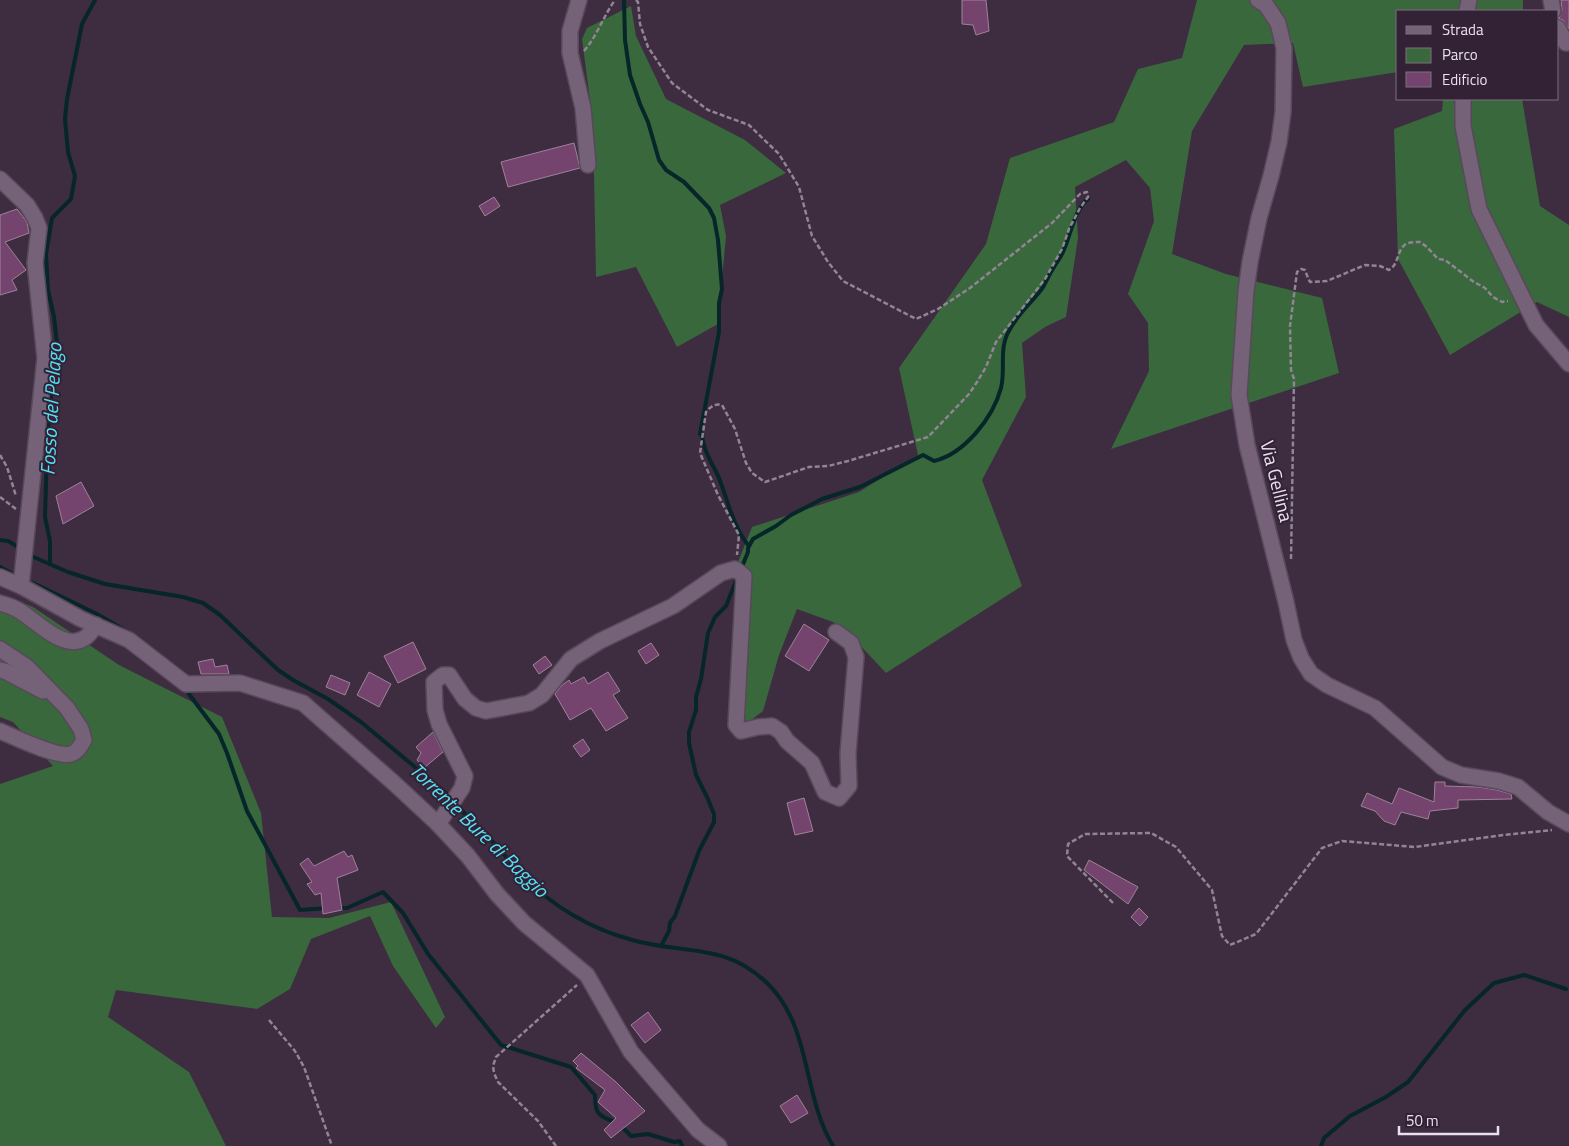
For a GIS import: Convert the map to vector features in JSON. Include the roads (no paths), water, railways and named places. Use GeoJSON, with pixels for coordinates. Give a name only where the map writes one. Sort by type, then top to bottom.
{"type":"FeatureCollection","features":[{"type":"Feature","properties":{"kind":"street"},"geometry":{"type":"LineString","coordinates":[[579,0],[570,31],[570,54],[583,108],[588,165]]}},
{"type":"Feature","properties":{"kind":"street","name":"Via Gellina"},"geometry":{"type":"LineString","coordinates":[[1258,0],[1266,5],[1278,23],[1284,48],[1283,112],[1277,150],[1258,218],[1250,262],[1246,291],[1239,395],[1247,445],[1300,658],[1311,674],[1326,686],[1375,708],[1442,767],[1461,775],[1499,781],[1518,787],[1548,812],[1569,824]]}},
{"type":"Feature","properties":{"kind":"street"},"geometry":{"type":"LineString","coordinates":[[1275,0],[1278,10],[1278,23]]}},
{"type":"Feature","properties":{"kind":"street"},"geometry":{"type":"LineString","coordinates":[[1559,30],[1566,43]]}},
{"type":"Feature","properties":{"kind":"street"},"geometry":{"type":"LineString","coordinates":[[1463,100],[1463,126],[1479,209],[1536,325],[1569,364]]}},
{"type":"Feature","properties":{"kind":"street"},"geometry":{"type":"LineString","coordinates":[[0,178],[27,205],[36,218],[39,228],[35,263],[45,358],[21,586]]}},
{"type":"Feature","properties":{"kind":"street"},"geometry":{"type":"LineString","coordinates":[[440,821],[465,781],[464,770],[439,724],[435,710],[434,682],[443,675],[450,675],[465,699],[476,708],[486,712],[529,703],[542,694],[571,659],[600,641],[673,606],[721,573],[735,569],[744,576],[736,725],[741,731],[772,726],[781,732],[787,741],[812,763],[825,792],[839,798],[849,786],[848,753],[856,658],[851,643],[836,632]]}},
{"type":"Feature","properties":{"kind":"street"},"geometry":{"type":"LineString","coordinates":[[0,577],[21,586],[81,619],[129,640],[186,684],[240,684],[303,703],[440,821],[487,883],[514,913],[588,975],[631,1052],[698,1130],[719,1146]]}},
{"type":"Feature","properties":{"kind":"street"},"geometry":{"type":"LineString","coordinates":[[0,603],[18,610],[46,632],[74,642],[86,638],[96,625]]}},
{"type":"Feature","properties":{"kind":"street"},"geometry":{"type":"LineString","coordinates":[[0,649],[27,667],[66,708],[81,729],[84,740],[77,751],[69,755],[54,753],[0,731]]}},
{"type":"Feature","properties":{"kind":"street"},"geometry":{"type":"LineString","coordinates":[[0,670],[36,686],[66,708]]}},
{"type":"Feature","properties":{"kind":"waterway","name":"Fosso del Pelago"},"geometry":{"type":"LineString","coordinates":[[50,564],[50,541],[45,517],[47,449],[53,366],[57,344],[48,290],[46,254],[52,218],[71,199],[75,176],[68,152],[65,119],[67,99],[82,24],[95,0]]}},
{"type":"Feature","properties":{"kind":"waterway"},"geometry":{"type":"LineString","coordinates":[[624,0],[625,40],[630,75],[648,122],[659,160],[666,170],[684,182],[709,208],[714,218],[718,240],[722,289],[719,303],[719,332],[700,434],[735,522],[743,539],[749,546]]}},
{"type":"Feature","properties":{"kind":"waterway"},"geometry":{"type":"LineString","coordinates":[[741,569],[753,539],[791,515],[822,499],[860,487],[923,455],[934,461],[945,457],[956,451],[976,433],[991,411],[1001,388],[1003,351],[1006,336],[1017,318],[1043,287],[1065,248],[1079,210],[1088,199]]}},
{"type":"Feature","properties":{"kind":"waterway","name":"Torrente Bure di Baggio"},"geometry":{"type":"LineString","coordinates":[[0,540],[8,541],[20,548]]}},
{"type":"Feature","properties":{"kind":"waterway","name":"Torrente Bure di Baggio"},"geometry":{"type":"LineString","coordinates":[[29,555],[68,572],[105,584],[183,597],[203,603],[220,615],[278,670],[328,699],[361,722],[452,798]]}},
{"type":"Feature","properties":{"kind":"waterway"},"geometry":{"type":"LineString","coordinates":[[0,567],[11,573]]}},
{"type":"Feature","properties":{"kind":"waterway"},"geometry":{"type":"LineString","coordinates":[[661,946],[669,931],[670,923],[675,916],[699,851],[714,822],[714,814],[696,775],[689,743],[689,732],[696,710],[696,697],[701,679],[708,633],[715,617],[726,606],[738,576]]}},
{"type":"Feature","properties":{"kind":"waterway"},"geometry":{"type":"LineString","coordinates":[[33,583],[97,614],[131,634]]}},
{"type":"Feature","properties":{"kind":"waterway"},"geometry":{"type":"LineString","coordinates":[[189,694],[219,734],[247,811],[300,910],[328,908]]}},
{"type":"Feature","properties":{"kind":"waterway","name":"Torrente Bure di Baggio"},"geometry":{"type":"LineString","coordinates":[[456,803],[532,885],[573,915],[604,930],[636,941],[704,952],[736,961],[767,983],[781,1000],[792,1019],[816,1105],[823,1126],[833,1146]]}},
{"type":"Feature","properties":{"kind":"waterway"},"geometry":{"type":"LineString","coordinates":[[337,908],[347,908],[383,892],[403,913],[428,954],[501,1045],[571,1067],[595,1095],[598,1113],[621,1126],[631,1136],[648,1134],[674,1142],[680,1141],[682,1146]]}},
{"type":"Feature","properties":{"kind":"waterway"},"geometry":{"type":"LineString","coordinates":[[1321,1146],[1324,1138],[1350,1116],[1386,1097],[1408,1082],[1465,1010],[1494,983],[1524,975],[1566,989]]}}]}
